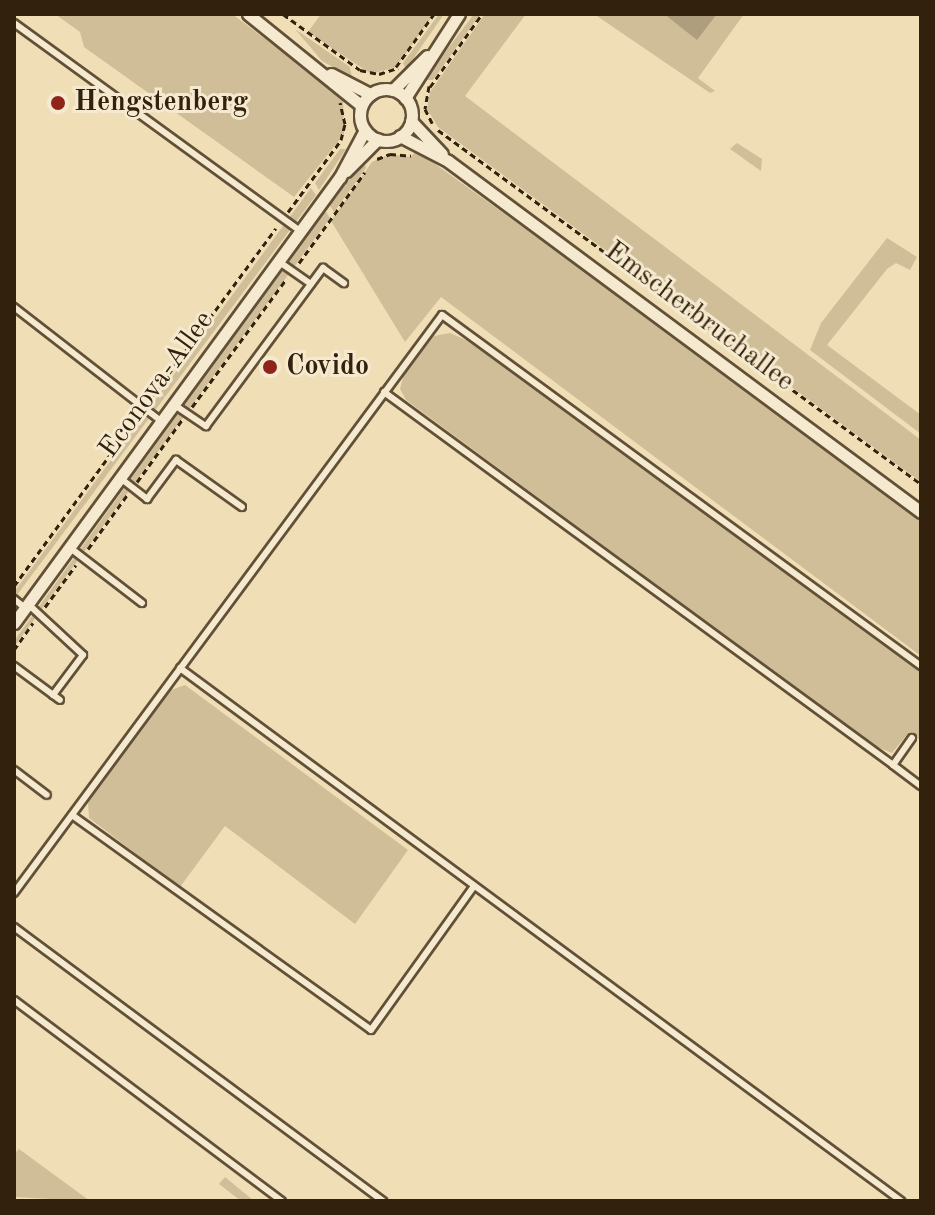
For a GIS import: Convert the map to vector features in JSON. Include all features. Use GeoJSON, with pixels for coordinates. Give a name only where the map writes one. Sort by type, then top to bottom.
{"type":"FeatureCollection","features":[{"type":"Feature","properties":{"kind":"street"},"geometry":{"type":"LineString","coordinates":[[248,14],[326,72],[362,106],[365,130],[378,139],[400,136],[411,121],[405,98],[393,90]]}},
{"type":"Feature","properties":{"kind":"street"},"geometry":{"type":"LineString","coordinates":[[405,98],[431,53],[459,14]]}},
{"type":"Feature","properties":{"kind":"street"},"geometry":{"type":"LineString","coordinates":[[326,72],[370,94],[393,90],[431,53]]}},
{"type":"Feature","properties":{"kind":"street"},"geometry":{"type":"LineString","coordinates":[[362,106],[370,94]]}},
{"type":"Feature","properties":{"kind":"street","name":"Emscherbruchallee"},"geometry":{"type":"LineString","coordinates":[[411,121],[448,161]]}},
{"type":"Feature","properties":{"kind":"street","name":"Econova-Allee"},"geometry":{"type":"LineString","coordinates":[[340,177],[365,130]]}},
{"type":"Feature","properties":{"kind":"street","name":"Emscherbruchallee"},"geometry":{"type":"LineString","coordinates":[[400,136],[448,161],[921,512]]}},
{"type":"Feature","properties":{"kind":"street","name":"Econova-Allee"},"geometry":{"type":"LineString","coordinates":[[14,623],[340,177],[378,139]]}},
{"type":"Feature","properties":{"kind":"lane"},"geometry":{"type":"LineString","coordinates":[[14,23],[300,231]]}},
{"type":"Feature","properties":{"kind":"lane"},"geometry":{"type":"LineString","coordinates":[[278,261],[311,284]]}},
{"type":"Feature","properties":{"kind":"lane"},"geometry":{"type":"LineString","coordinates":[[173,404],[206,426],[323,268],[344,283]]}},
{"type":"Feature","properties":{"kind":"lane"},"geometry":{"type":"LineString","coordinates":[[14,307],[161,421]]}},
{"type":"Feature","properties":{"kind":"lane"},"geometry":{"type":"LineString","coordinates":[[14,893],[442,315],[921,666]]}},
{"type":"Feature","properties":{"kind":"lane"},"geometry":{"type":"LineString","coordinates":[[384,392],[921,786]]}},
{"type":"Feature","properties":{"kind":"lane"},"geometry":{"type":"LineString","coordinates":[[119,477],[147,499],[176,460],[242,507]]}},
{"type":"Feature","properties":{"kind":"lane"},"geometry":{"type":"LineString","coordinates":[[69,547],[142,603]]}},
{"type":"Feature","properties":{"kind":"lane"},"geometry":{"type":"LineString","coordinates":[[14,599],[83,655],[53,695]]}},
{"type":"Feature","properties":{"kind":"lane"},"geometry":{"type":"LineString","coordinates":[[14,666],[60,700]]}},
{"type":"Feature","properties":{"kind":"lane"},"geometry":{"type":"LineString","coordinates":[[180,668],[901,1201]]}},
{"type":"Feature","properties":{"kind":"lane"},"geometry":{"type":"LineString","coordinates":[[893,765],[912,738]]}},
{"type":"Feature","properties":{"kind":"lane"},"geometry":{"type":"LineString","coordinates":[[14,770],[47,795]]}},
{"type":"Feature","properties":{"kind":"lane"},"geometry":{"type":"LineString","coordinates":[[72,815],[371,1030],[474,886]]}},
{"type":"Feature","properties":{"kind":"lane"},"geometry":{"type":"LineString","coordinates":[[14,927],[373,1198],[383,1201]]}},
{"type":"Feature","properties":{"kind":"lane"},"geometry":{"type":"LineString","coordinates":[[14,1000],[282,1201]]}},
{"type":"Feature","properties":{"kind":"path"},"geometry":{"type":"LineString","coordinates":[[283,14],[360,70]]}},
{"type":"Feature","properties":{"kind":"path"},"geometry":{"type":"LineString","coordinates":[[396,67],[434,14]]}},
{"type":"Feature","properties":{"kind":"path"},"geometry":{"type":"LineString","coordinates":[[430,87],[482,14]]}},
{"type":"Feature","properties":{"kind":"path"},"geometry":{"type":"LineString","coordinates":[[435,128],[921,484]]}},
{"type":"Feature","properties":{"kind":"path"},"geometry":{"type":"LineString","coordinates":[[14,586],[341,140]]}},
{"type":"Feature","properties":{"kind":"shaded area"},"geometry":{"type":"Polygon","coordinates":[[[55,14],[232,14],[343,97],[344,134],[294,197],[84,47],[80,32],[55,14]]]}},
{"type":"Feature","properties":{"kind":"shaded area"},"geometry":{"type":"Polygon","coordinates":[[[321,14],[434,14],[396,67],[371,74],[308,32],[321,14]]]}},
{"type":"Feature","properties":{"kind":"shaded area"},"geometry":{"type":"Polygon","coordinates":[[[439,14],[444,14],[406,69],[403,63],[439,14]]]}},
{"type":"Feature","properties":{"kind":"shaded area"},"geometry":{"type":"Polygon","coordinates":[[[474,14],[480,14],[433,80],[424,80],[474,14]]]}},
{"type":"Feature","properties":{"kind":"shaded area"},"geometry":{"type":"Polygon","coordinates":[[[485,14],[526,14],[465,96],[921,440],[921,482],[438,127],[427,109],[430,92],[485,14]]]}},
{"type":"Feature","properties":{"kind":"shaded area"},"geometry":{"type":"Polygon","coordinates":[[[594,14],[664,14],[697,39],[717,14],[744,14],[698,78],[715,91],[710,93],[594,14]]]}},
{"type":"Feature","properties":{"kind":"shaded area"},"geometry":{"type":"Polygon","coordinates":[[[664,14],[717,14],[697,40],[664,14]]]}},
{"type":"Feature","properties":{"kind":"shaded area"},"geometry":{"type":"Polygon","coordinates":[[[295,29],[350,67],[352,78],[322,61],[295,29]]]}},
{"type":"Feature","properties":{"kind":"shaded area"},"geometry":{"type":"Polygon","coordinates":[[[737,143],[762,159],[761,171],[730,149],[737,143]]]}},
{"type":"Feature","properties":{"kind":"shaded area"},"geometry":{"type":"Polygon","coordinates":[[[340,149],[346,149],[319,190],[315,183],[340,149]]]}},
{"type":"Feature","properties":{"kind":"shaded area"},"geometry":{"type":"Polygon","coordinates":[[[417,151],[921,513],[921,656],[441,297],[405,342],[331,221],[372,162],[390,154],[410,157],[417,151]]]}},
{"type":"Feature","properties":{"kind":"shaded area"},"geometry":{"type":"Polygon","coordinates":[[[364,162],[366,168],[334,212],[329,204],[364,162]]]}},
{"type":"Feature","properties":{"kind":"shaded area"},"geometry":{"type":"Polygon","coordinates":[[[311,188],[316,195],[14,599],[14,592],[311,188]]]}},
{"type":"Feature","properties":{"kind":"shaded area"},"geometry":{"type":"Polygon","coordinates":[[[325,210],[330,218],[14,647],[14,641],[325,210]]]}},
{"type":"Feature","properties":{"kind":"shaded area"},"geometry":{"type":"Polygon","coordinates":[[[887,238],[917,257],[910,270],[896,263],[887,269],[827,345],[921,415],[921,434],[810,350],[821,323],[887,238]]]}},
{"type":"Feature","properties":{"kind":"shaded area"},"geometry":{"type":"Polygon","coordinates":[[[450,333],[482,347],[921,670],[921,741],[909,732],[892,753],[875,746],[406,400],[400,389],[404,374],[434,336],[450,333]]]}},
{"type":"Feature","properties":{"kind":"shaded area"},"geometry":{"type":"Polygon","coordinates":[[[185,685],[408,850],[355,924],[225,826],[180,887],[89,818],[88,801],[171,690],[185,685]]]}},
{"type":"Feature","properties":{"kind":"shaded area"},"geometry":{"type":"Polygon","coordinates":[[[19,1149],[90,1201],[14,1197],[14,1154],[19,1149]]]}},
{"type":"Feature","properties":{"kind":"shaded area"},"geometry":{"type":"Polygon","coordinates":[[[225,1177],[254,1201],[241,1201],[219,1184],[225,1177]]]}},
{"type":"Feature","properties":{"kind":"place","name":"Hengstenberg"},"geometry":{"type":"Point","coordinates":[58,103]}},
{"type":"Feature","properties":{"kind":"place","name":"Covido"},"geometry":{"type":"Point","coordinates":[270,367]}}]}
